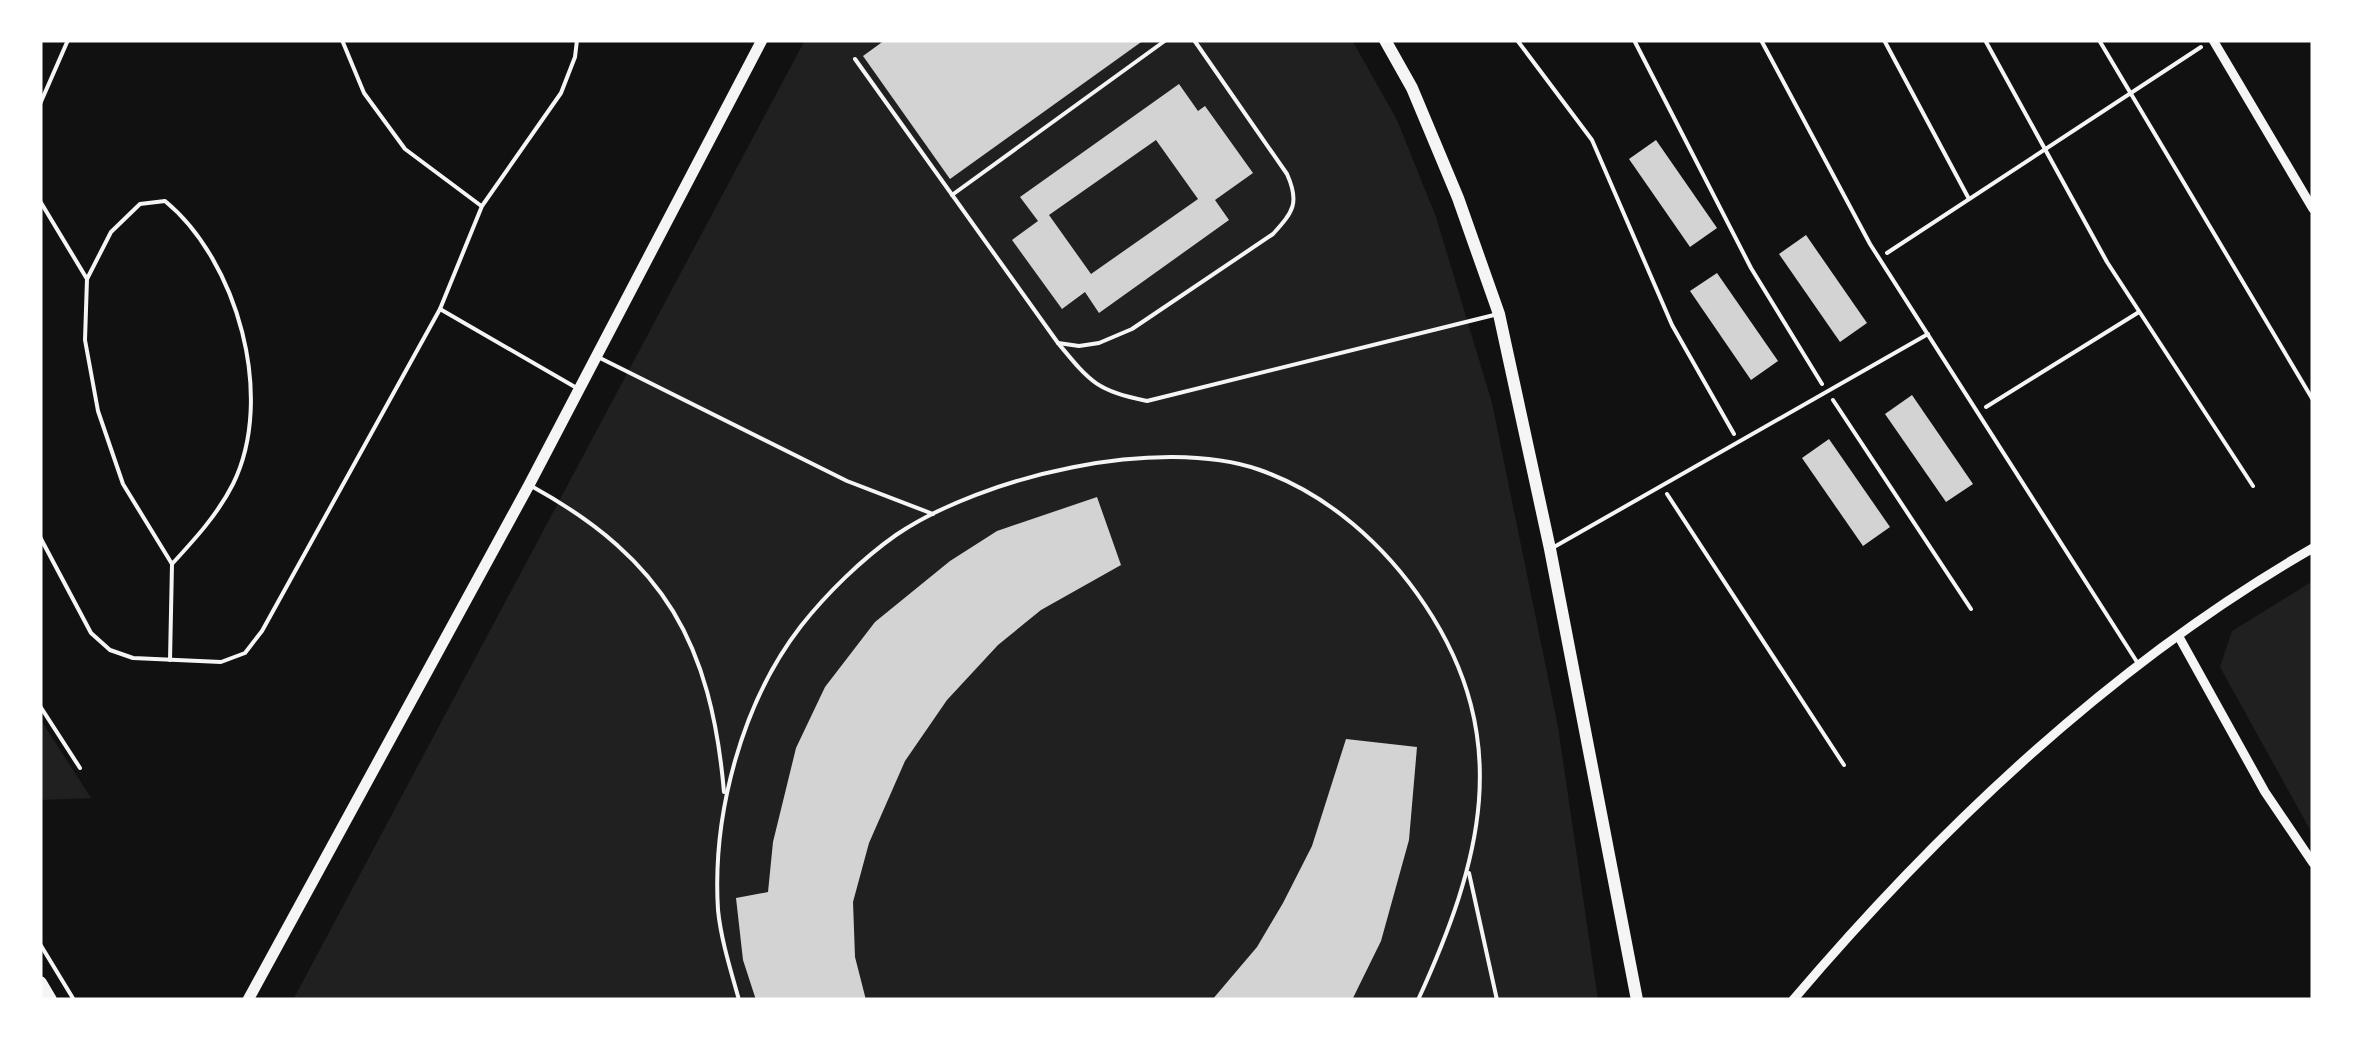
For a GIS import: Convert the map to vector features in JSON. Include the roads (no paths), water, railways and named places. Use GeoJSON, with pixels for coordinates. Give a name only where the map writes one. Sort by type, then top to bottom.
{"type":"FeatureCollection","features":[{"type":"Feature","properties":{"kind":"main road"},"geometry":{"type":"LineString","coordinates":[[1385,40],[1412,88],[1499,314],[1550,549],[1637,1000]]}},
{"type":"Feature","properties":{"kind":"main road"},"geometry":{"type":"LineString","coordinates":[[40,983],[50,1000]]}},
{"type":"Feature","properties":{"kind":"street"},"geometry":{"type":"LineString","coordinates":[[248,1000],[529,485],[762,40]]}},
{"type":"Feature","properties":{"kind":"street"},"geometry":{"type":"LineString","coordinates":[[2212,40],[2313,209]]}},
{"type":"Feature","properties":{"kind":"street"},"geometry":{"type":"LineString","coordinates":[[1793,1000],[1942,840],[2086,705],[2179,637],[2313,548]]}},
{"type":"Feature","properties":{"kind":"street"},"geometry":{"type":"LineString","coordinates":[[2179,637],[2265,792],[2313,864]]}},
{"type":"Feature","properties":{"kind":"lane"},"geometry":{"type":"LineString","coordinates":[[40,104],[68,40]]}},
{"type":"Feature","properties":{"kind":"lane"},"geometry":{"type":"LineString","coordinates":[[342,40],[364,94],[405,149],[482,206]]}},
{"type":"Feature","properties":{"kind":"lane"},"geometry":{"type":"LineString","coordinates":[[40,537],[91,633],[110,650],[133,658],[221,662],[245,654],[262,631],[440,309],[482,206],[561,93],[577,40]]}},
{"type":"Feature","properties":{"kind":"lane"},"geometry":{"type":"LineString","coordinates":[[952,194],[1166,40]]}},
{"type":"Feature","properties":{"kind":"lane"},"geometry":{"type":"LineString","coordinates":[[1058,344],[1100,343],[1132,329],[1272,234],[1290,215],[1296,194],[1287,174],[1194,40]]}},
{"type":"Feature","properties":{"kind":"lane"},"geometry":{"type":"LineString","coordinates":[[1761,40],[1879,258],[2140,666]]}},
{"type":"Feature","properties":{"kind":"lane"},"geometry":{"type":"LineString","coordinates":[[855,59],[1058,344],[1088,380],[1109,392],[1147,401],[1499,314]]}},
{"type":"Feature","properties":{"kind":"lane"},"geometry":{"type":"LineString","coordinates":[[40,200],[87,280]]}},
{"type":"Feature","properties":{"kind":"lane"},"geometry":{"type":"LineString","coordinates":[[170,660],[172,564],[123,484],[98,411],[85,340],[87,280],[111,232],[140,204],[165,200],[184,216],[206,248],[238,311],[250,366],[248,428],[234,481],[208,524],[172,564]]}},
{"type":"Feature","properties":{"kind":"lane"},"geometry":{"type":"LineString","coordinates":[[440,309],[579,390]]}},
{"type":"Feature","properties":{"kind":"lane"},"geometry":{"type":"LineString","coordinates":[[1550,549],[1928,334]]}},
{"type":"Feature","properties":{"kind":"lane"},"geometry":{"type":"LineString","coordinates":[[597,356],[847,480],[933,514]]}},
{"type":"Feature","properties":{"kind":"lane"},"geometry":{"type":"LineString","coordinates":[[739,1000],[718,912],[724,798],[759,700],[800,627],[867,559],[896,535],[933,514],[1054,471],[1160,456],[1258,469],[1302,489],[1342,515],[1380,547],[1445,635],[1469,691],[1480,742],[1478,816],[1455,913],[1418,1000]]}},
{"type":"Feature","properties":{"kind":"lane"},"geometry":{"type":"LineString","coordinates":[[529,485],[576,510],[658,585],[695,655],[712,702],[724,798]]}},
{"type":"Feature","properties":{"kind":"lane"},"geometry":{"type":"LineString","coordinates":[[40,706],[80,768]]}},
{"type":"Feature","properties":{"kind":"lane"},"geometry":{"type":"LineString","coordinates":[[1468,870],[1497,1000]]}},
{"type":"Feature","properties":{"kind":"lane"},"geometry":{"type":"LineString","coordinates":[[40,944],[74,1000]]}}]}
